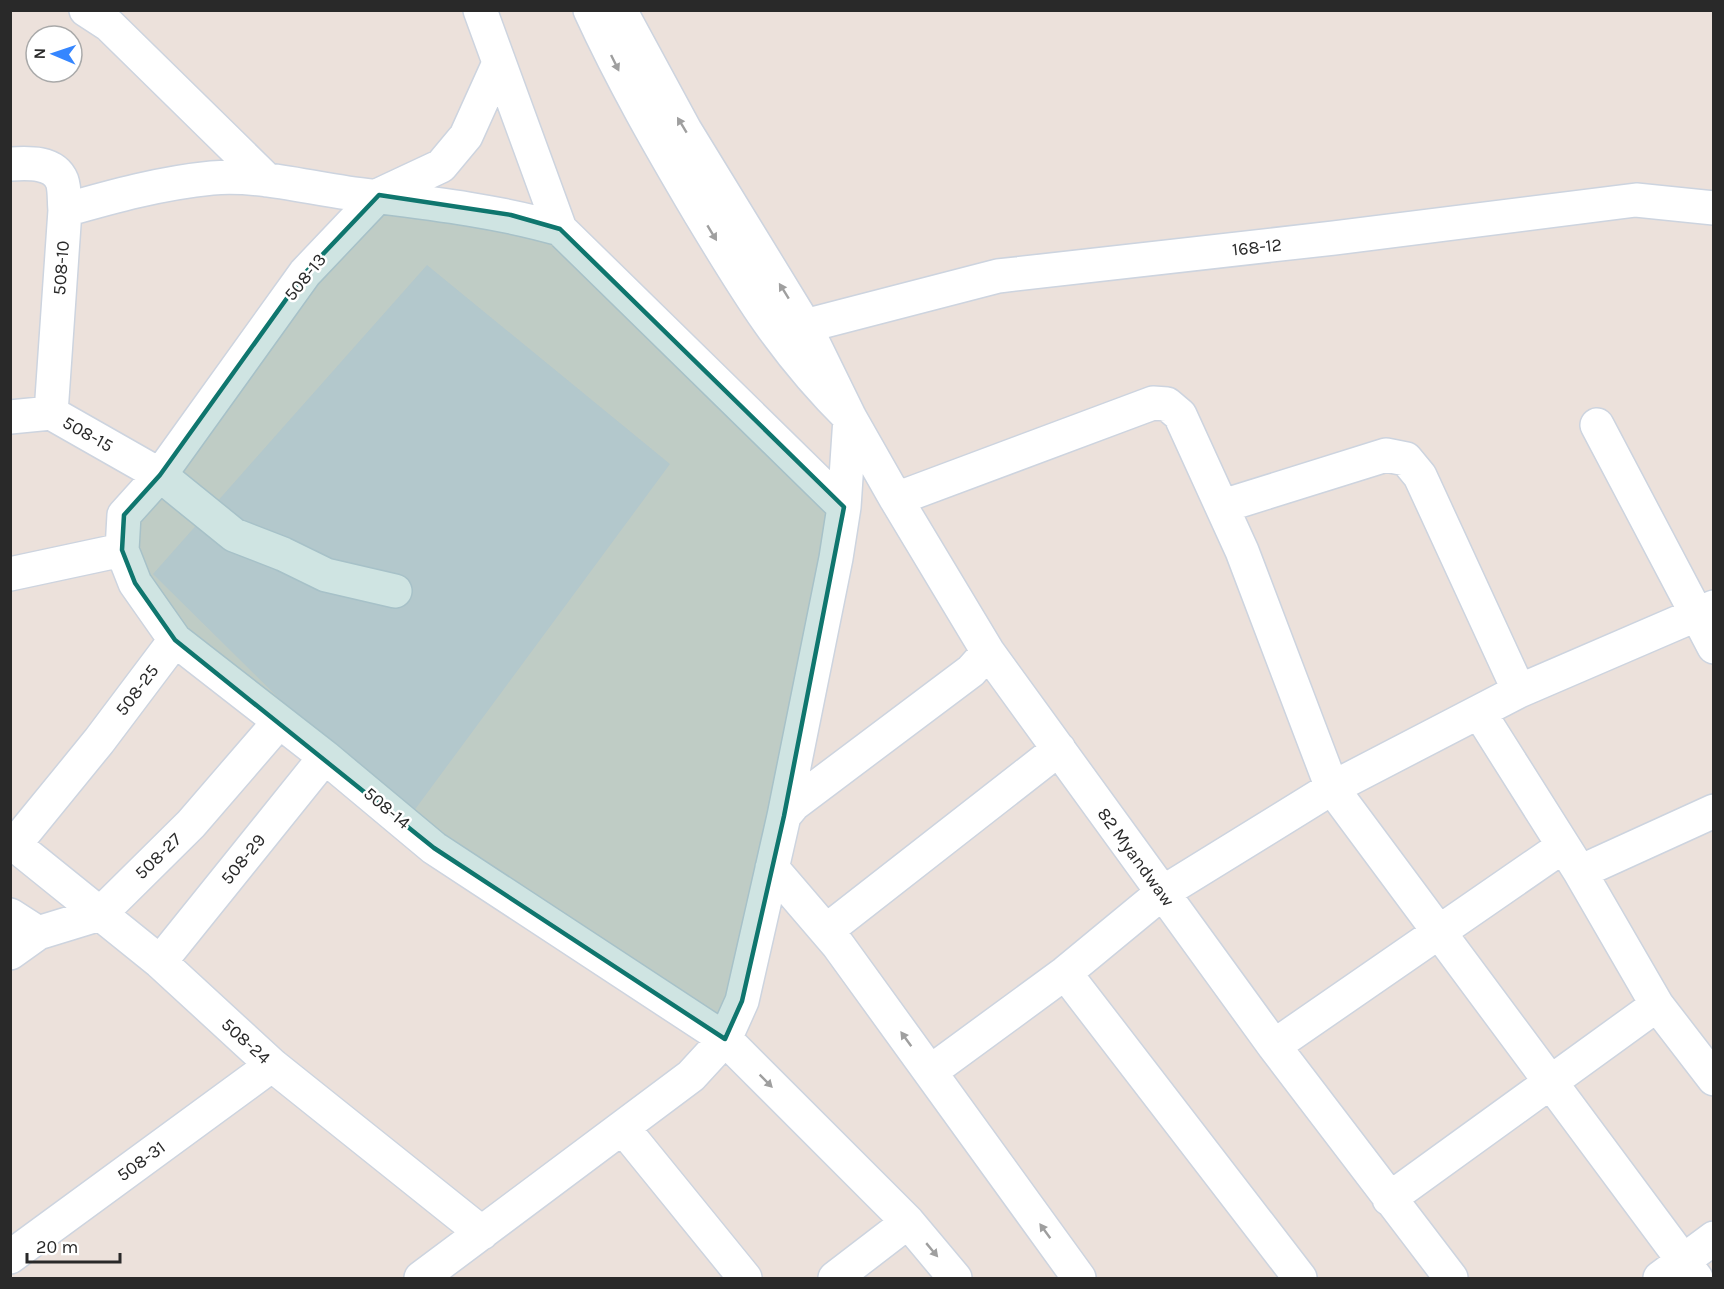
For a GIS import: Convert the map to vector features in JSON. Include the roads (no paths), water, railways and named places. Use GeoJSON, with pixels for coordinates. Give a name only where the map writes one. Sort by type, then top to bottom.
{"type":"FeatureCollection","features":[{"type":"Feature","properties":{"kind":"street"},"geometry":{"type":"LineString","coordinates":[[86,10],[109,25],[267,180]]}},
{"type":"Feature","properties":{"kind":"street"},"geometry":{"type":"LineString","coordinates":[[480,10],[560,229],[844,507]]}},
{"type":"Feature","properties":{"kind":"street"},"geometry":{"type":"LineString","coordinates":[[590,10],[655,137],[766,321],[819,388],[850,418]]}},
{"type":"Feature","properties":{"kind":"street"},"geometry":{"type":"LineString","coordinates":[[421,1278],[691,1076],[725,1039],[742,1000],[784,816],[844,507],[850,418],[805,326],[685,130],[620,10]]}},
{"type":"Feature","properties":{"kind":"street","name":"508-13"},"geometry":{"type":"LineString","coordinates":[[124,515],[160,475],[305,273],[379,195],[441,166],[466,136],[499,63]]}},
{"type":"Feature","properties":{"kind":"street","name":"508-10"},"geometry":{"type":"LineString","coordinates":[[10,164],[30,163],[49,168],[62,180],[64,210],[51,413]]}},
{"type":"Feature","properties":{"kind":"street"},"geometry":{"type":"LineString","coordinates":[[64,210],[151,186],[214,178],[267,180],[512,215],[560,229]]}},
{"type":"Feature","properties":{"kind":"street","name":"168-12"},"geometry":{"type":"LineString","coordinates":[[805,326],[998,276],[1334,238],[1636,200],[1713,208]]}},
{"type":"Feature","properties":{"kind":"street"},"geometry":{"type":"LineString","coordinates":[[896,499],[1153,403],[1167,404],[1180,415],[1223,506],[1332,788],[1550,1082],[1680,1273],[1713,1238]]}},
{"type":"Feature","properties":{"kind":"street","name":"508-15"},"geometry":{"type":"LineString","coordinates":[[10,417],[51,413],[160,475],[234,535],[283,554],[326,575],[395,591]]}},
{"type":"Feature","properties":{"kind":"street","name":"82 Myandwaw"},"geometry":{"type":"LineString","coordinates":[[850,418],[988,652],[1274,1046],[1451,1278]]}},
{"type":"Feature","properties":{"kind":"street"},"geometry":{"type":"LineString","coordinates":[[1597,424],[1705,611],[1713,647]]}},
{"type":"Feature","properties":{"kind":"street"},"geometry":{"type":"LineString","coordinates":[[1223,506],[1386,455],[1406,459],[1420,476],[1519,691]]}},
{"type":"Feature","properties":{"kind":"street","name":"508-14"},"geometry":{"type":"LineString","coordinates":[[124,515],[122,550],[135,583],[175,640],[325,757],[434,848],[725,1039],[908,1222],[955,1278]]}},
{"type":"Feature","properties":{"kind":"street"},"geometry":{"type":"LineString","coordinates":[[10,574],[122,550]]}},
{"type":"Feature","properties":{"kind":"street"},"geometry":{"type":"LineString","coordinates":[[930,1072],[1065,973],[1162,893],[1332,788],[1519,691],[1705,611]]}},
{"type":"Feature","properties":{"kind":"street","name":"508-25"},"geometry":{"type":"LineString","coordinates":[[13,843],[99,741],[175,640]]}},
{"type":"Feature","properties":{"kind":"street"},"geometry":{"type":"LineString","coordinates":[[784,816],[794,804],[971,671],[988,652]]}},
{"type":"Feature","properties":{"kind":"street"},"geometry":{"type":"LineString","coordinates":[[1479,712],[1657,1005],[1713,1079]]}},
{"type":"Feature","properties":{"kind":"street","name":"508-27"},"geometry":{"type":"LineString","coordinates":[[10,953],[38,933],[100,914],[191,824],[279,722]]}},
{"type":"Feature","properties":{"kind":"street"},"geometry":{"type":"LineString","coordinates":[[826,931],[1059,749]]}},
{"type":"Feature","properties":{"kind":"street","name":"508-29"},"geometry":{"type":"LineString","coordinates":[[160,962],[325,757]]}},
{"type":"Feature","properties":{"kind":"street"},"geometry":{"type":"LineString","coordinates":[[1274,1046],[1438,933],[1571,860],[1713,811]]}},
{"type":"Feature","properties":{"kind":"street","name":"508-24"},"geometry":{"type":"LineString","coordinates":[[13,843],[160,962],[272,1065],[482,1233]]}},
{"type":"Feature","properties":{"kind":"street"},"geometry":{"type":"LineString","coordinates":[[772,868],[826,931],[1079,1278]]}},
{"type":"Feature","properties":{"kind":"street"},"geometry":{"type":"LineString","coordinates":[[10,915],[38,933]]}},
{"type":"Feature","properties":{"kind":"street"},"geometry":{"type":"LineString","coordinates":[[1065,973],[1300,1278]]}},
{"type":"Feature","properties":{"kind":"street"},"geometry":{"type":"LineString","coordinates":[[1389,1199],[1657,1005]]}},
{"type":"Feature","properties":{"kind":"street","name":"508-31"},"geometry":{"type":"LineString","coordinates":[[13,1252],[272,1065]]}},
{"type":"Feature","properties":{"kind":"street"},"geometry":{"type":"LineString","coordinates":[[622,1128],[745,1278]]}},
{"type":"Feature","properties":{"kind":"street"},"geometry":{"type":"LineString","coordinates":[[835,1278],[908,1222]]}}]}
